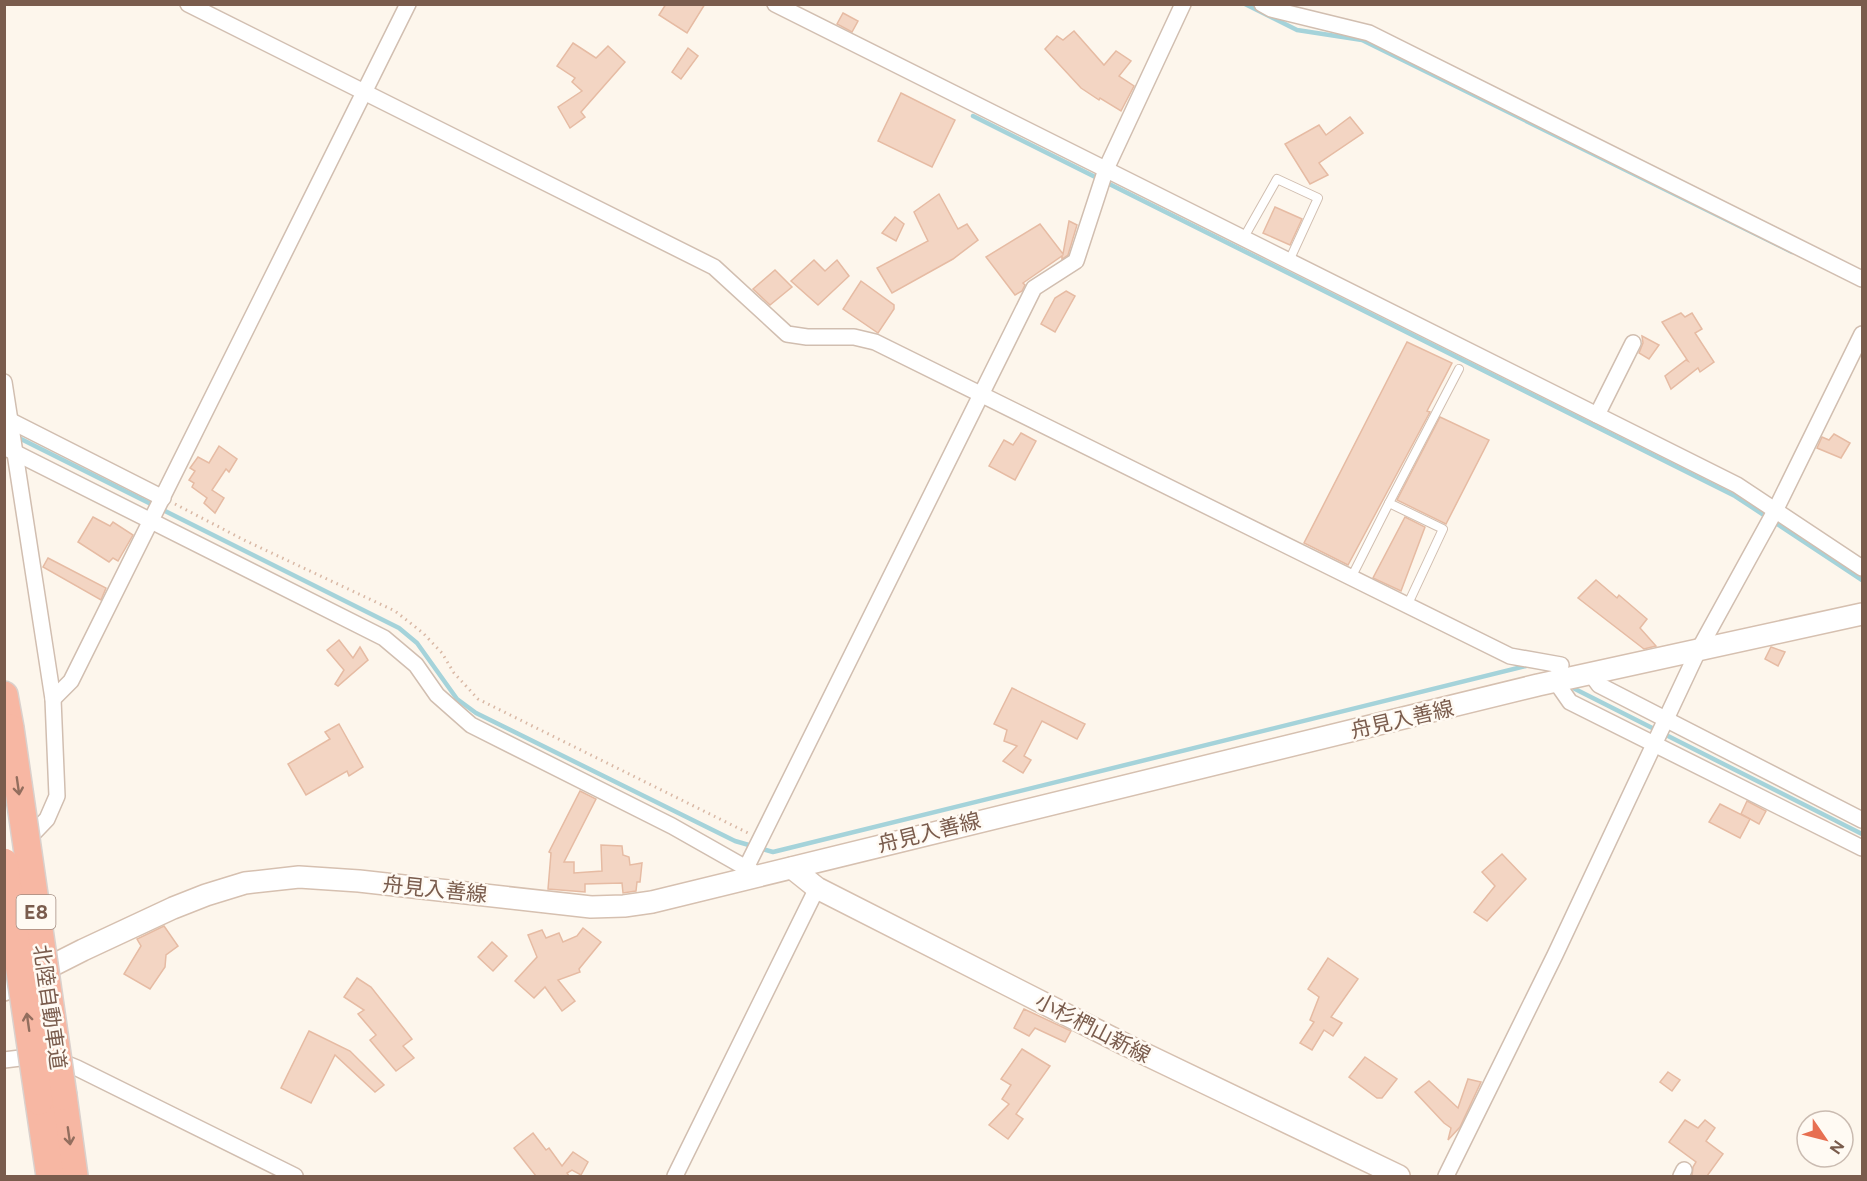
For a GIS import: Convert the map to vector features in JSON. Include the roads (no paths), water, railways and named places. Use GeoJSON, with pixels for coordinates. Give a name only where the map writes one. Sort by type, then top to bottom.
{"type":"FeatureCollection","features":[{"type":"Feature","properties":{"kind":"highway","name":"北陸自動車道"},"geometry":{"type":"LineString","coordinates":[[4,695],[10,728],[51,1099],[50,1176]]}},
{"type":"Feature","properties":{"kind":"highway","name":"北陸自動車道"},"geometry":{"type":"LineString","coordinates":[[4,862],[51,1099],[74,1176]]}},
{"type":"Feature","properties":{"kind":"main road","name":"舟見入善線"},"geometry":{"type":"LineString","coordinates":[[4,990],[82,950],[173,908],[245,883],[299,878],[349,881],[591,907],[652,902],[752,871],[792,868],[1223,760],[1591,674],[1863,614]]}},
{"type":"Feature","properties":{"kind":"main road","name":"小杉椚山新線"},"geometry":{"type":"LineString","coordinates":[[792,868],[817,888],[1126,1045],[1399,1176]]}},
{"type":"Feature","properties":{"kind":"street"},"geometry":{"type":"LineString","coordinates":[[188,4],[714,267],[787,334],[807,337],[854,337],[875,342],[1510,657],[1561,665],[1556,682],[1570,702],[1659,732],[1863,820]]}},
{"type":"Feature","properties":{"kind":"street"},"geometry":{"type":"LineString","coordinates":[[53,699],[71,681],[408,4]]}},
{"type":"Feature","properties":{"kind":"street"},"geometry":{"type":"LineString","coordinates":[[775,4],[1737,485],[1863,568]]}},
{"type":"Feature","properties":{"kind":"street"},"geometry":{"type":"LineString","coordinates":[[11,450],[384,638],[416,665],[437,695],[471,725],[672,826],[752,871],[760,840],[1034,288],[1076,261],[1106,169],[1183,4]]}},
{"type":"Feature","properties":{"kind":"street"},"geometry":{"type":"LineString","coordinates":[[1262,4],[1271,9],[1369,33],[1863,279]]}},
{"type":"Feature","properties":{"kind":"street"},"geometry":{"type":"LineString","coordinates":[[1446,1176],[1556,955],[1698,651],[1775,511],[1863,334]]}},
{"type":"Feature","properties":{"kind":"street"},"geometry":{"type":"LineString","coordinates":[[1597,415],[1633,343]]}},
{"type":"Feature","properties":{"kind":"street"},"geometry":{"type":"LineString","coordinates":[[4,382],[11,421],[11,450],[53,699],[57,796],[47,819],[4,862]]}},
{"type":"Feature","properties":{"kind":"street"},"geometry":{"type":"LineString","coordinates":[[11,421],[163,498]]}},
{"type":"Feature","properties":{"kind":"street"},"geometry":{"type":"LineString","coordinates":[[1591,674],[1599,686],[1659,732],[1863,848]]}},
{"type":"Feature","properties":{"kind":"street"},"geometry":{"type":"LineString","coordinates":[[675,1176],[817,888]]}},
{"type":"Feature","properties":{"kind":"street"},"geometry":{"type":"LineString","coordinates":[[4,1060],[45,1056],[77,1068],[295,1176]]}},
{"type":"Feature","properties":{"kind":"lane"},"geometry":{"type":"LineString","coordinates":[[1243,239],[1277,179],[1318,198],[1289,261]]}},
{"type":"Feature","properties":{"kind":"lane"},"geometry":{"type":"LineString","coordinates":[[1351,578],[1459,369]]}},
{"type":"Feature","properties":{"kind":"lane"},"geometry":{"type":"LineString","coordinates":[[1389,503],[1443,529],[1407,606]]}},
{"type":"Feature","properties":{"kind":"waterway"},"geometry":{"type":"LineString","coordinates":[[1245,4],[1297,30],[1362,40],[1792,252]]}},
{"type":"Feature","properties":{"kind":"waterway"},"geometry":{"type":"LineString","coordinates":[[973,116],[1735,496],[1862,580]]}},
{"type":"Feature","properties":{"kind":"waterway"},"geometry":{"type":"LineString","coordinates":[[15,436],[399,628],[417,643],[457,699],[476,713],[735,841],[773,852],[1526,666]]}},
{"type":"Feature","properties":{"kind":"waterway"},"geometry":{"type":"LineString","coordinates":[[1575,689],[1862,834]]}}]}
